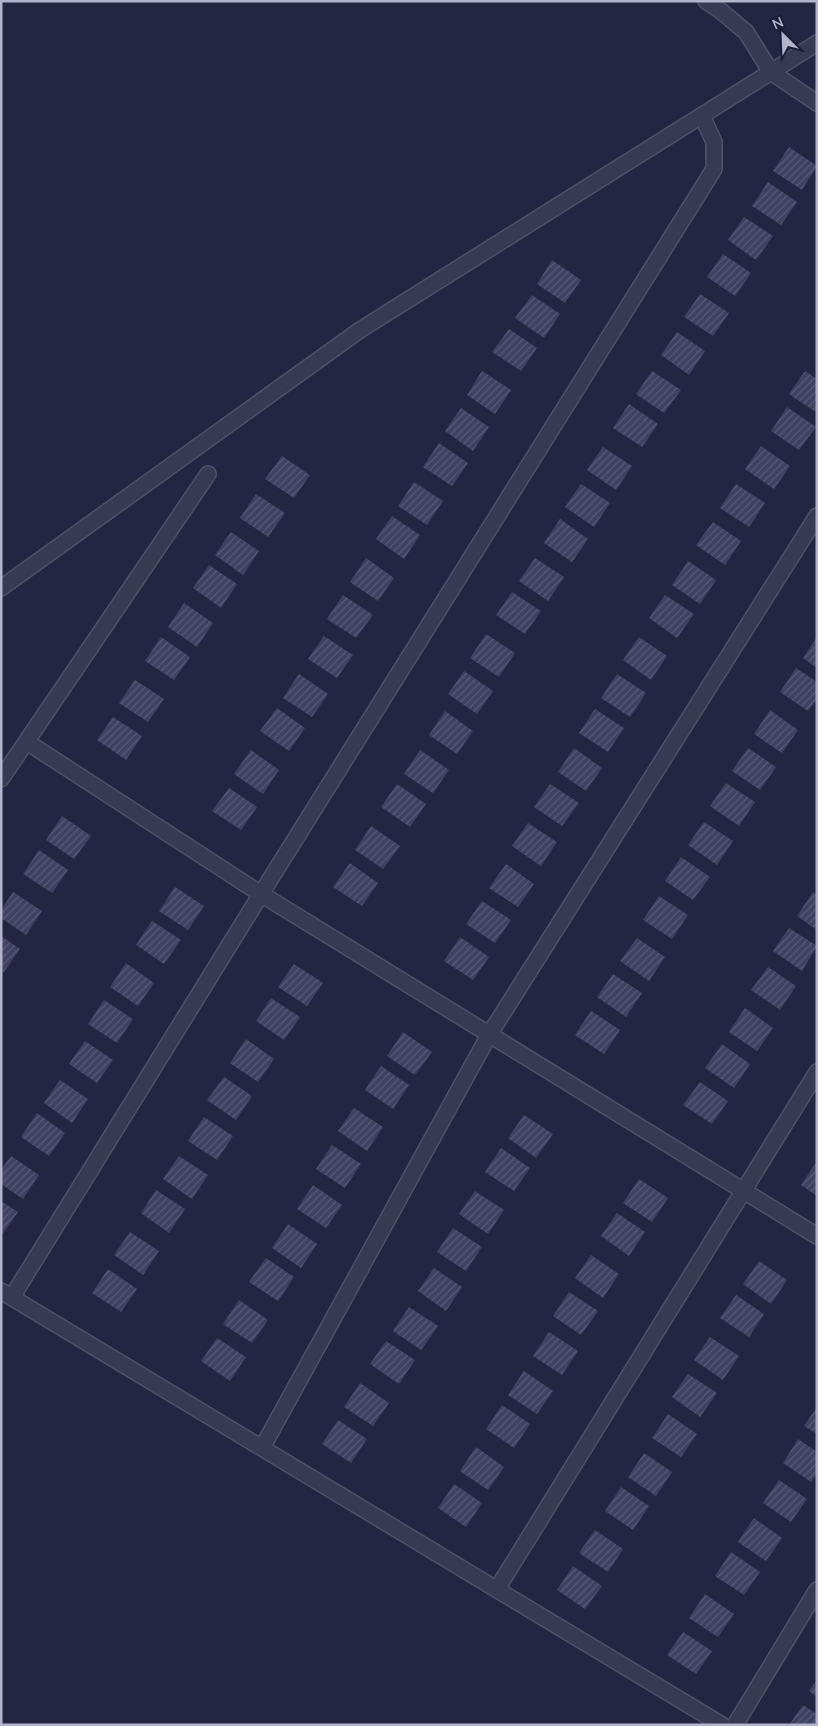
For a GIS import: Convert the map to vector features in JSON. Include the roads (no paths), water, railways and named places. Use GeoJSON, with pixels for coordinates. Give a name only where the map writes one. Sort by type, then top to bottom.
{"type":"FeatureCollection","features":[{"type":"Feature","properties":{"kind":"street"},"geometry":{"type":"LineString","coordinates":[[706,1],[746,32],[771,72],[817,103]]}},
{"type":"Feature","properties":{"kind":"street"},"geometry":{"type":"LineString","coordinates":[[1,588],[360,330],[817,43]]}},
{"type":"Feature","properties":{"kind":"street"},"geometry":{"type":"LineString","coordinates":[[702,116],[714,142],[714,170],[261,894],[7,1294],[722,1725]]}},
{"type":"Feature","properties":{"kind":"street"},"geometry":{"type":"LineString","coordinates":[[1,779],[208,474]]}},
{"type":"Feature","properties":{"kind":"street"},"geometry":{"type":"LineString","coordinates":[[262,1448],[489,1035],[817,516]]}},
{"type":"Feature","properties":{"kind":"street"},"geometry":{"type":"LineString","coordinates":[[27,742],[261,894],[817,1236]]}},
{"type":"Feature","properties":{"kind":"street"},"geometry":{"type":"LineString","coordinates":[[497,1589],[817,1072]]}},
{"type":"Feature","properties":{"kind":"street"},"geometry":{"type":"LineString","coordinates":[[735,1725],[817,1590]]}}]}
